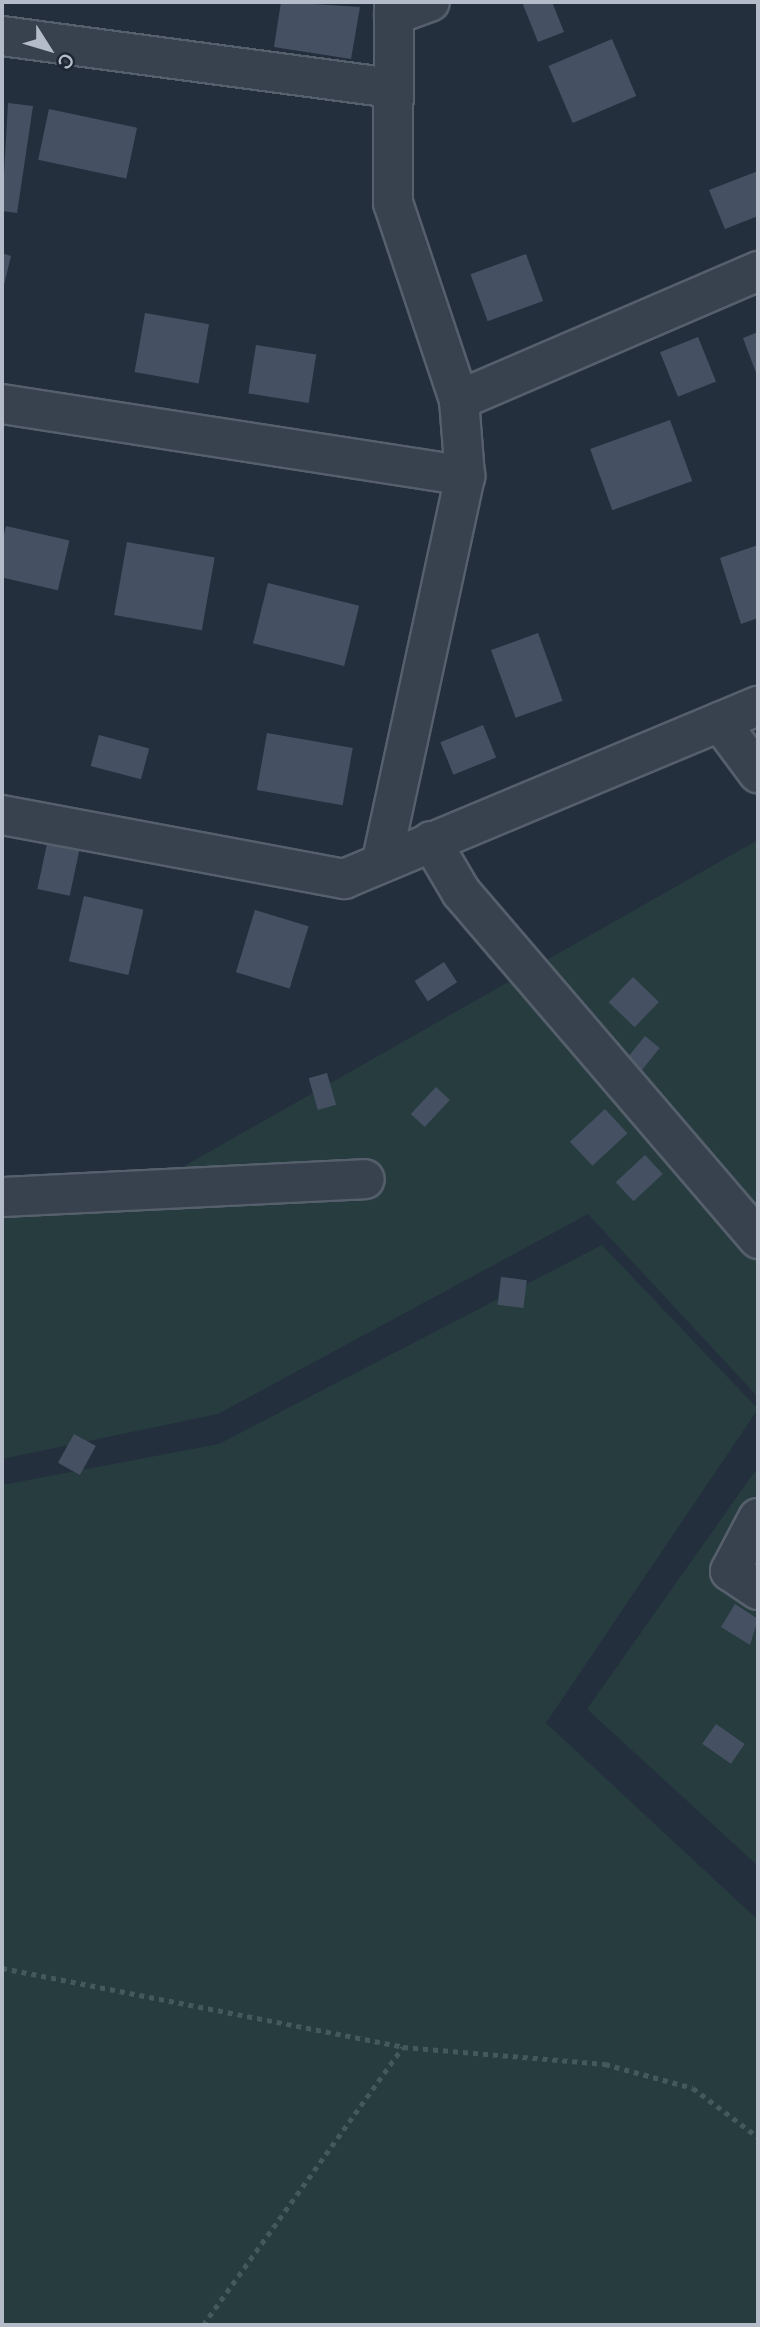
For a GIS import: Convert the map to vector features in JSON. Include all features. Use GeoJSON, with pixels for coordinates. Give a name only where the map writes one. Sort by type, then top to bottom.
{"type":"FeatureCollection","features":[{"type":"Feature","properties":{"kind":"street"},"geometry":{"type":"LineString","coordinates":[[382,860],[465,476],[459,400],[393,204],[394,8],[430,2]]}},
{"type":"Feature","properties":{"kind":"street"},"geometry":{"type":"LineString","coordinates":[[2,36],[394,88]]}},
{"type":"Feature","properties":{"kind":"street"},"geometry":{"type":"LineString","coordinates":[[459,400],[758,271]]}},
{"type":"Feature","properties":{"kind":"street"},"geometry":{"type":"LineString","coordinates":[[2,404],[465,476]]}},
{"type":"Feature","properties":{"kind":"street"},"geometry":{"type":"LineString","coordinates":[[2,815],[344,879],[382,860],[758,706]]}},
{"type":"Feature","properties":{"kind":"street"},"geometry":{"type":"LineString","coordinates":[[720,722],[758,773]]}},
{"type":"Feature","properties":{"kind":"street"},"geometry":{"type":"LineString","coordinates":[[431,841],[461,892],[758,1239]]}},
{"type":"Feature","properties":{"kind":"street"},"geometry":{"type":"LineString","coordinates":[[2,1197],[365,1179]]}},
{"type":"Feature","properties":{"kind":"street"},"geometry":{"type":"LineString","coordinates":[[758,1518],[730,1571],[758,1590]]}},
{"type":"Feature","properties":{"kind":"path"},"geometry":{"type":"LineString","coordinates":[[2,1968],[403,2047],[605,2064],[693,2088],[758,2137]]}},
{"type":"Feature","properties":{"kind":"path"},"geometry":{"type":"LineString","coordinates":[[203,2325],[403,2047]]}},
{"type":"Feature","properties":{"kind":"green space"},"geometry":{"type":"Polygon","coordinates":[[[758,840],[758,1397],[588,1214],[218,1414],[2,1459],[2,1215],[121,1202],[758,840]]]}},
{"type":"Feature","properties":{"kind":"green space"},"geometry":{"type":"Polygon","coordinates":[[[602,1245],[758,1409],[546,1723],[758,1920],[758,2325],[2,2325],[2,1485],[219,1444],[602,1245]]]}},
{"type":"Feature","properties":{"kind":"green space"},"geometry":{"type":"Polygon","coordinates":[[[758,1467],[758,1866],[587,1709],[758,1467]]]}},
{"type":"Feature","properties":{"kind":"building"},"geometry":{"type":"Polygon","coordinates":[[[281,2],[360,7],[351,59],[274,47],[281,2]]]}},
{"type":"Feature","properties":{"kind":"building"},"geometry":{"type":"Polygon","coordinates":[[[522,2],[552,2],[564,32],[538,42],[522,2]]]}},
{"type":"Feature","properties":{"kind":"building"},"geometry":{"type":"Polygon","coordinates":[[[612,39],[636,96],[573,123],[548,66],[612,39]]]}},
{"type":"Feature","properties":{"kind":"building"},"geometry":{"type":"Polygon","coordinates":[[[8,103],[33,106],[17,213],[2,211],[8,103]]]}},
{"type":"Feature","properties":{"kind":"building"},"geometry":{"type":"Polygon","coordinates":[[[49,109],[137,128],[126,179],[38,160],[49,109]]]}},
{"type":"Feature","properties":{"kind":"building"},"geometry":{"type":"Polygon","coordinates":[[[758,171],[758,216],[725,229],[709,190],[758,171]]]}},
{"type":"Feature","properties":{"kind":"building"},"geometry":{"type":"Polygon","coordinates":[[[2,253],[11,256],[3,289],[2,289],[2,253]]]}},
{"type":"Feature","properties":{"kind":"building"},"geometry":{"type":"Polygon","coordinates":[[[526,254],[543,301],[488,321],[471,274],[526,254]]]}},
{"type":"Feature","properties":{"kind":"building"},"geometry":{"type":"Polygon","coordinates":[[[145,313],[209,324],[199,383],[135,372],[145,313]]]}},
{"type":"Feature","properties":{"kind":"building"},"geometry":{"type":"Polygon","coordinates":[[[758,332],[758,378],[743,338],[758,332]]]}},
{"type":"Feature","properties":{"kind":"building"},"geometry":{"type":"Polygon","coordinates":[[[698,337],[716,382],[678,397],[660,352],[698,337]]]}},
{"type":"Feature","properties":{"kind":"building"},"geometry":{"type":"Polygon","coordinates":[[[256,345],[316,355],[309,403],[248,393],[256,345]]]}},
{"type":"Feature","properties":{"kind":"building"},"geometry":{"type":"Polygon","coordinates":[[[670,420],[692,481],[612,510],[590,449],[670,420]]]}},
{"type":"Feature","properties":{"kind":"building"},"geometry":{"type":"Polygon","coordinates":[[[6,526],[69,541],[58,590],[2,577],[2,543],[6,526]]]}},
{"type":"Feature","properties":{"kind":"building"},"geometry":{"type":"Polygon","coordinates":[[[127,542],[215,557],[202,630],[114,615],[127,542]]]}},
{"type":"Feature","properties":{"kind":"building"},"geometry":{"type":"Polygon","coordinates":[[[758,545],[758,618],[741,624],[720,558],[758,545]]]}},
{"type":"Feature","properties":{"kind":"building"},"geometry":{"type":"Polygon","coordinates":[[[268,583],[359,606],[344,666],[253,643],[268,583]]]}},
{"type":"Feature","properties":{"kind":"building"},"geometry":{"type":"Polygon","coordinates":[[[538,633],[563,701],[516,718],[491,650],[538,633]]]}},
{"type":"Feature","properties":{"kind":"building"},"geometry":{"type":"Polygon","coordinates":[[[483,725],[496,757],[453,775],[440,742],[483,725]]]}},
{"type":"Feature","properties":{"kind":"building"},"geometry":{"type":"Polygon","coordinates":[[[267,733],[353,748],[343,805],[257,790],[267,733]]]}},
{"type":"Feature","properties":{"kind":"building"},"geometry":{"type":"Polygon","coordinates":[[[99,735],[149,748],[141,779],[91,766],[99,735]]]}},
{"type":"Feature","properties":{"kind":"building"},"geometry":{"type":"Polygon","coordinates":[[[48,839],[80,846],[70,896],[37,889],[48,839]]]}},
{"type":"Feature","properties":{"kind":"building"},"geometry":{"type":"Polygon","coordinates":[[[84,896],[143,910],[128,975],[69,961],[84,896]]]}},
{"type":"Feature","properties":{"kind":"building"},"geometry":{"type":"Polygon","coordinates":[[[255,910],[309,926],[290,989],[236,972],[255,910]]]}},
{"type":"Feature","properties":{"kind":"building"},"geometry":{"type":"Polygon","coordinates":[[[444,962],[457,982],[428,1001],[415,981],[444,962]]]}},
{"type":"Feature","properties":{"kind":"building"},"geometry":{"type":"Polygon","coordinates":[[[633,977],[659,1002],[635,1027],[609,1002],[633,977]]]}},
{"type":"Feature","properties":{"kind":"building"},"geometry":{"type":"Polygon","coordinates":[[[645,1036],[660,1048],[641,1071],[626,1059],[645,1036]]]}},
{"type":"Feature","properties":{"kind":"building"},"geometry":{"type":"Polygon","coordinates":[[[327,1073],[336,1105],[318,1110],[309,1078],[327,1073]]]}},
{"type":"Feature","properties":{"kind":"building"},"geometry":{"type":"Polygon","coordinates":[[[436,1087],[450,1100],[425,1127],[411,1114],[436,1087]]]}},
{"type":"Feature","properties":{"kind":"building"},"geometry":{"type":"Polygon","coordinates":[[[605,1109],[628,1133],[592,1166],[570,1142],[605,1109]]]}},
{"type":"Feature","properties":{"kind":"building"},"geometry":{"type":"Polygon","coordinates":[[[645,1155],[663,1174],[633,1201],[616,1182],[645,1155]]]}},
{"type":"Feature","properties":{"kind":"building"},"geometry":{"type":"Polygon","coordinates":[[[501,1277],[527,1280],[523,1308],[498,1305],[501,1277]]]}},
{"type":"Feature","properties":{"kind":"building"},"geometry":{"type":"Polygon","coordinates":[[[74,1434],[96,1446],[80,1475],[58,1463],[74,1434]]]}},
{"type":"Feature","properties":{"kind":"building"},"geometry":{"type":"Polygon","coordinates":[[[735,1604],[758,1619],[750,1645],[721,1627],[735,1604]]]}},
{"type":"Feature","properties":{"kind":"building"},"geometry":{"type":"Polygon","coordinates":[[[716,1724],[745,1744],[731,1764],[702,1744],[716,1724]]]}}]}
